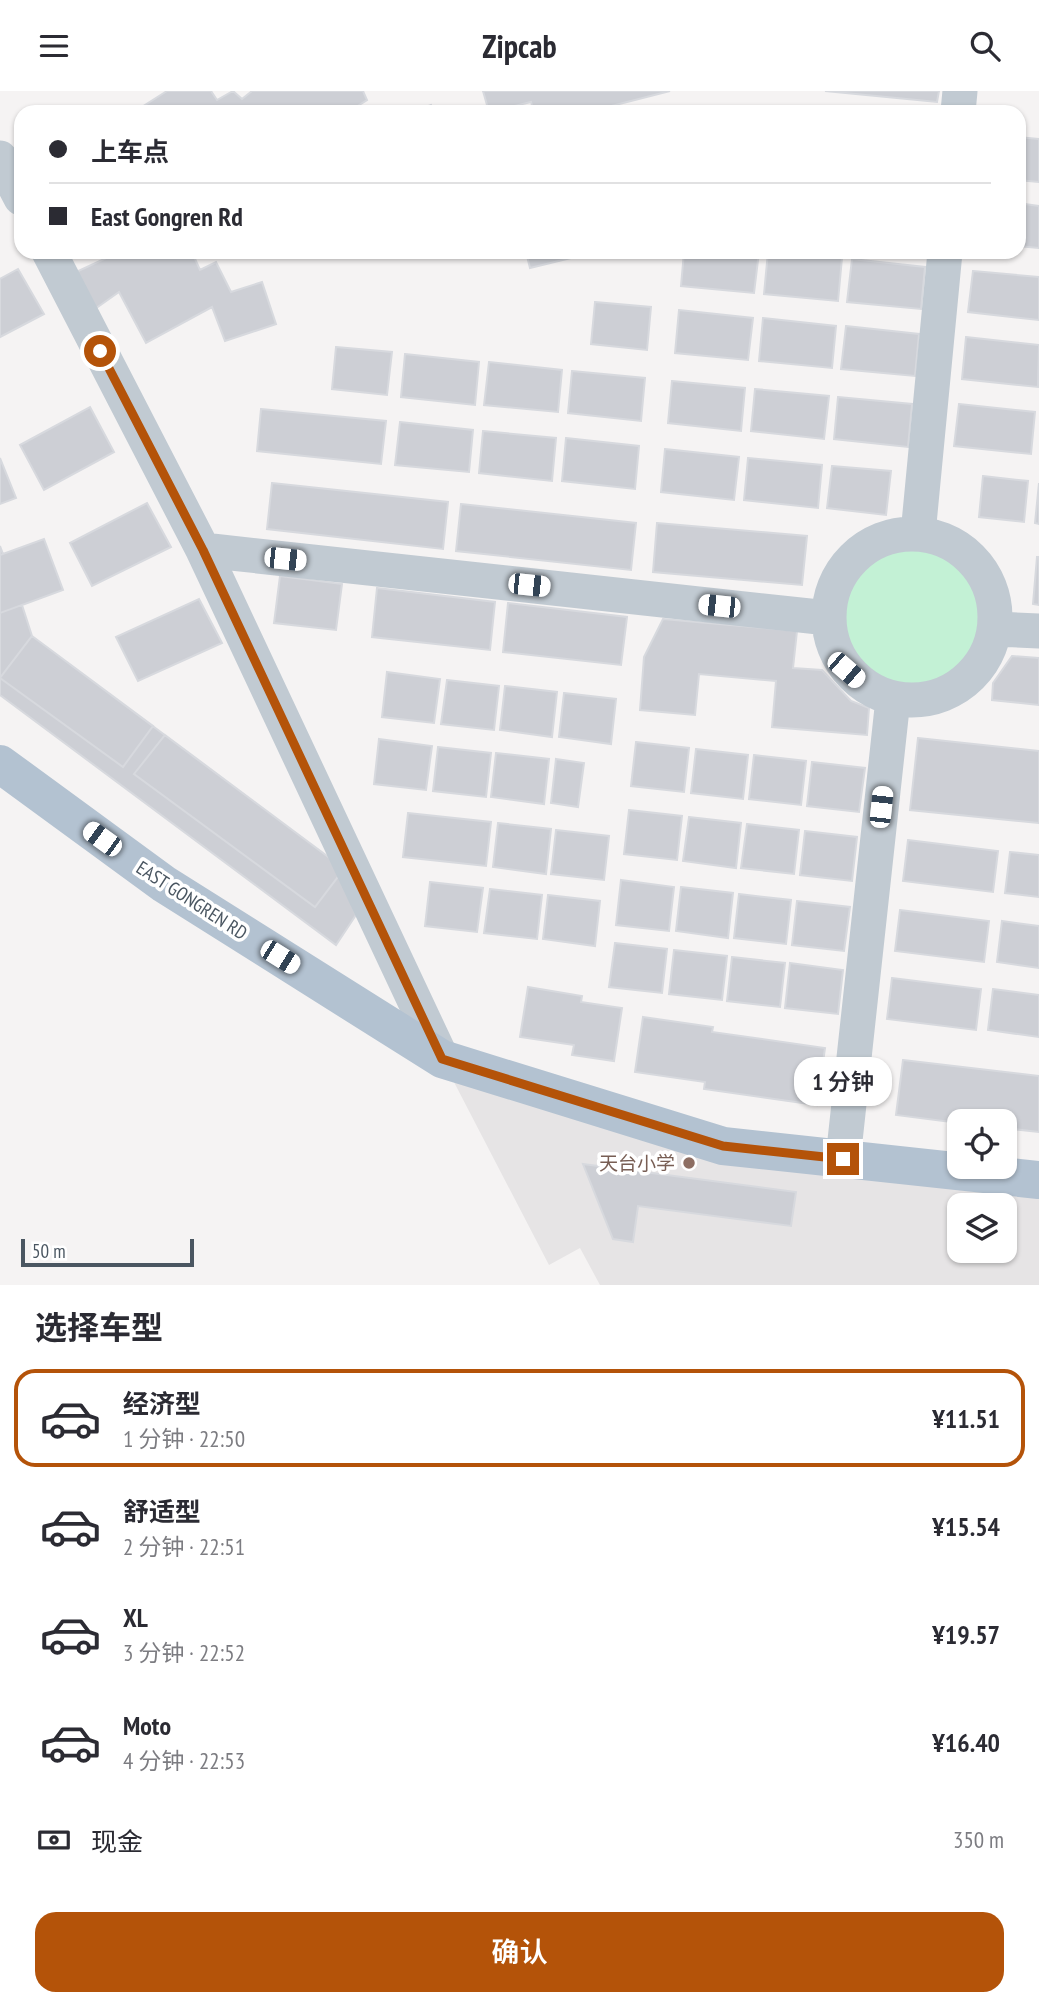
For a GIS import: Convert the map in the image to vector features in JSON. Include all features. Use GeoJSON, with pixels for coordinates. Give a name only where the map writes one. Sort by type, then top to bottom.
{"type":"FeatureCollection","features":[{"type":"Feature","properties":{"kind":"main road","name":"EAST GONGREN RD"},"geometry":{"type":"LineString","coordinates":[[0,764],[164,884],[442,1059],[723,1146],[1039,1179]]}},
{"type":"Feature","properties":{"kind":"street"},"geometry":{"type":"LineString","coordinates":[[0,158],[14,185]]}},
{"type":"Feature","properties":{"kind":"street"},"geometry":{"type":"LineString","coordinates":[[53,259],[203,550],[442,1059]]}},
{"type":"Feature","properties":{"kind":"street"},"geometry":{"type":"LineString","coordinates":[[918,534],[944,259]]}},
{"type":"Feature","properties":{"kind":"street"},"geometry":{"type":"LineString","coordinates":[[918,534],[945,540],[968,555],[985,576],[995,602],[996,629],[987,656],[970,678],[947,694],[920,701],[893,699],[867,688],[846,670],[833,645],[828,618],[832,591],[846,566],[866,548],[891,537],[918,534]]}},
{"type":"Feature","properties":{"kind":"street"},"geometry":{"type":"LineString","coordinates":[[203,550],[828,618]]}},
{"type":"Feature","properties":{"kind":"street"},"geometry":{"type":"LineString","coordinates":[[996,629],[1039,631]]}},
{"type":"Feature","properties":{"kind":"street"},"geometry":{"type":"LineString","coordinates":[[843,1159],[893,699]]}},
{"type":"Feature","properties":{"kind":"shaded area","name":"天台小学"},"geometry":{"type":"Polygon","coordinates":[[[442,1059],[723,1146],[947,1170],[947,1179],[1017,1178],[1039,1180],[1039,1285],[600,1285],[580,1248],[549,1265],[442,1059]]]}},
{"type":"Feature","properties":{"kind":"green space"},"geometry":{"type":"Polygon","coordinates":[[[912,534],[944,540],[971,558],[989,585],[995,617],[989,649],[971,676],[944,694],[912,700],[880,694],[853,676],[835,649],[829,617],[835,585],[853,558],[880,540],[912,534]]]}},
{"type":"Feature","properties":{"kind":"building"},"geometry":{"type":"Polygon","coordinates":[[[167,91],[211,91],[217,100],[233,91],[242,99],[252,91],[363,91],[367,100],[359,105],[145,105],[167,91]]]}},
{"type":"Feature","properties":{"kind":"building"},"geometry":{"type":"Polygon","coordinates":[[[483,91],[670,91],[615,105],[532,105],[531,102],[518,105],[487,105],[483,91]]]}},
{"type":"Feature","properties":{"kind":"building"},"geometry":{"type":"Polygon","coordinates":[[[825,91],[939,91],[937,102],[825,91]]]}},
{"type":"Feature","properties":{"kind":"building"},"geometry":{"type":"Polygon","coordinates":[[[1026,138],[1039,139],[1039,182],[1026,181],[1026,138]]]}},
{"type":"Feature","properties":{"kind":"building"},"geometry":{"type":"Polygon","coordinates":[[[1026,204],[1039,206],[1039,248],[1026,247],[1026,204]]]}},
{"type":"Feature","properties":{"kind":"building"},"geometry":{"type":"Polygon","coordinates":[[[104,259],[195,259],[200,270],[216,262],[231,292],[262,282],[276,324],[225,341],[212,307],[146,343],[119,292],[92,311],[74,273],[104,259]]]}},
{"type":"Feature","properties":{"kind":"building"},"geometry":{"type":"Polygon","coordinates":[[[528,259],[567,259],[530,268],[528,259]]]}},
{"type":"Feature","properties":{"kind":"building"},"geometry":{"type":"Polygon","coordinates":[[[683,259],[758,259],[754,293],[681,286],[683,259]]]}},
{"type":"Feature","properties":{"kind":"building"},"geometry":{"type":"Polygon","coordinates":[[[767,259],[842,259],[838,301],[764,294],[767,259]]]}},
{"type":"Feature","properties":{"kind":"building"},"geometry":{"type":"Polygon","coordinates":[[[852,259],[925,267],[921,309],[847,302],[852,259]]]}},
{"type":"Feature","properties":{"kind":"building"},"geometry":{"type":"Polygon","coordinates":[[[18,269],[44,314],[0,337],[0,279],[18,269]]]}},
{"type":"Feature","properties":{"kind":"building"},"geometry":{"type":"Polygon","coordinates":[[[973,271],[1039,277],[1039,320],[968,312],[973,271]]]}},
{"type":"Feature","properties":{"kind":"building"},"geometry":{"type":"Polygon","coordinates":[[[595,302],[651,307],[647,350],[591,344],[595,302]]]}},
{"type":"Feature","properties":{"kind":"building"},"geometry":{"type":"Polygon","coordinates":[[[679,310],[753,318],[748,360],[675,353],[679,310]]]}},
{"type":"Feature","properties":{"kind":"building"},"geometry":{"type":"Polygon","coordinates":[[[763,318],[836,326],[832,368],[759,361],[763,318]]]}},
{"type":"Feature","properties":{"kind":"building"},"geometry":{"type":"Polygon","coordinates":[[[846,326],[919,334],[915,376],[841,369],[846,326]]]}},
{"type":"Feature","properties":{"kind":"building"},"geometry":{"type":"Polygon","coordinates":[[[966,337],[1039,345],[1038,387],[962,379],[966,337]]]}},
{"type":"Feature","properties":{"kind":"building"},"geometry":{"type":"Polygon","coordinates":[[[336,347],[392,352],[387,395],[332,389],[336,347]]]}},
{"type":"Feature","properties":{"kind":"building"},"geometry":{"type":"Polygon","coordinates":[[[405,354],[479,362],[475,405],[401,397],[405,354]]]}},
{"type":"Feature","properties":{"kind":"building"},"geometry":{"type":"Polygon","coordinates":[[[489,362],[562,370],[558,412],[484,405],[489,362]]]}},
{"type":"Feature","properties":{"kind":"building"},"geometry":{"type":"Polygon","coordinates":[[[572,371],[645,378],[641,421],[568,413],[572,371]]]}},
{"type":"Feature","properties":{"kind":"building"},"geometry":{"type":"Polygon","coordinates":[[[672,381],[745,388],[741,431],[668,423],[672,381]]]}},
{"type":"Feature","properties":{"kind":"building"},"geometry":{"type":"Polygon","coordinates":[[[755,389],[829,396],[824,439],[751,431],[755,389]]]}},
{"type":"Feature","properties":{"kind":"building"},"geometry":{"type":"Polygon","coordinates":[[[838,397],[912,404],[908,447],[834,439],[838,397]]]}},
{"type":"Feature","properties":{"kind":"building"},"geometry":{"type":"Polygon","coordinates":[[[959,404],[1035,412],[1031,454],[954,446],[959,404]]]}},
{"type":"Feature","properties":{"kind":"building"},"geometry":{"type":"Polygon","coordinates":[[[90,407],[114,452],[44,490],[20,445],[90,407]]]}},
{"type":"Feature","properties":{"kind":"building"},"geometry":{"type":"Polygon","coordinates":[[[261,409],[386,421],[381,464],[257,451],[261,409]]]}},
{"type":"Feature","properties":{"kind":"building"},"geometry":{"type":"Polygon","coordinates":[[[400,422],[473,430],[469,472],[395,465],[400,422]]]}},
{"type":"Feature","properties":{"kind":"building"},"geometry":{"type":"Polygon","coordinates":[[[483,431],[556,438],[552,481],[479,473],[483,431]]]}},
{"type":"Feature","properties":{"kind":"building"},"geometry":{"type":"Polygon","coordinates":[[[566,438],[639,446],[635,489],[562,481],[566,438]]]}},
{"type":"Feature","properties":{"kind":"building"},"geometry":{"type":"Polygon","coordinates":[[[665,449],[739,457],[734,500],[661,492],[665,449]]]}},
{"type":"Feature","properties":{"kind":"building"},"geometry":{"type":"Polygon","coordinates":[[[0,458],[16,498],[0,504],[0,458]]]}},
{"type":"Feature","properties":{"kind":"building"},"geometry":{"type":"Polygon","coordinates":[[[0,458],[16,498],[0,504],[0,458]]]}},
{"type":"Feature","properties":{"kind":"building"},"geometry":{"type":"Polygon","coordinates":[[[748,458],[822,465],[818,508],[744,500],[748,458]]]}},
{"type":"Feature","properties":{"kind":"building"},"geometry":{"type":"Polygon","coordinates":[[[832,466],[891,471],[886,515],[827,508],[832,466]]]}},
{"type":"Feature","properties":{"kind":"building"},"geometry":{"type":"Polygon","coordinates":[[[983,476],[1028,481],[1024,522],[979,517],[983,476]]]}},
{"type":"Feature","properties":{"kind":"building"},"geometry":{"type":"Polygon","coordinates":[[[272,483],[448,502],[443,549],[267,529],[272,483]]]}},
{"type":"Feature","properties":{"kind":"building"},"geometry":{"type":"Polygon","coordinates":[[[1039,483],[1039,524],[1035,523],[1039,483]]]}},
{"type":"Feature","properties":{"kind":"building"},"geometry":{"type":"Polygon","coordinates":[[[147,503],[171,547],[92,586],[70,543],[147,503]]]}},
{"type":"Feature","properties":{"kind":"building"},"geometry":{"type":"Polygon","coordinates":[[[461,504],[636,523],[631,570],[456,551],[461,504]]]}},
{"type":"Feature","properties":{"kind":"building"},"geometry":{"type":"Polygon","coordinates":[[[657,523],[807,536],[802,585],[653,572],[657,523]]]}},
{"type":"Feature","properties":{"kind":"building"},"geometry":{"type":"Polygon","coordinates":[[[44,539],[63,590],[22,605],[32,636],[335,862],[356,915],[336,945],[0,695],[0,546],[3,554],[44,539]]]}},
{"type":"Feature","properties":{"kind":"building"},"geometry":{"type":"Polygon","coordinates":[[[44,539],[63,590],[0,613],[0,555],[44,539]]]}},
{"type":"Feature","properties":{"kind":"building"},"geometry":{"type":"Polygon","coordinates":[[[1039,557],[1039,605],[1033,604],[1039,557]]]}},
{"type":"Feature","properties":{"kind":"building"},"geometry":{"type":"Polygon","coordinates":[[[280,576],[342,584],[336,630],[274,623],[280,576]]]}},
{"type":"Feature","properties":{"kind":"building"},"geometry":{"type":"Polygon","coordinates":[[[377,588],[495,602],[490,650],[372,637],[377,588]]]}},
{"type":"Feature","properties":{"kind":"building"},"geometry":{"type":"Polygon","coordinates":[[[199,599],[222,643],[138,681],[116,637],[199,599]]]}},
{"type":"Feature","properties":{"kind":"building"},"geometry":{"type":"Polygon","coordinates":[[[508,603],[627,617],[621,665],[503,652],[508,603]]]}},
{"type":"Feature","properties":{"kind":"building"},"geometry":{"type":"Polygon","coordinates":[[[663,619],[797,631],[793,668],[822,670],[851,701],[869,708],[867,735],[772,727],[776,681],[699,674],[695,715],[640,710],[644,657],[663,619]]]}},
{"type":"Feature","properties":{"kind":"building"},"geometry":{"type":"Polygon","coordinates":[[[32,636],[153,726],[123,767],[0,678],[32,636]]]}},
{"type":"Feature","properties":{"kind":"building"},"geometry":{"type":"Polygon","coordinates":[[[1012,656],[1039,658],[1039,705],[992,700],[993,683],[1012,656]]]}},
{"type":"Feature","properties":{"kind":"building"},"geometry":{"type":"Polygon","coordinates":[[[387,672],[440,679],[434,723],[382,717],[387,672]]]}},
{"type":"Feature","properties":{"kind":"building"},"geometry":{"type":"Polygon","coordinates":[[[447,680],[499,686],[494,730],[441,724],[447,680]]]}},
{"type":"Feature","properties":{"kind":"building"},"geometry":{"type":"Polygon","coordinates":[[[505,686],[557,692],[552,737],[500,730],[505,686]]]}},
{"type":"Feature","properties":{"kind":"building"},"geometry":{"type":"Polygon","coordinates":[[[564,693],[616,699],[611,744],[559,737],[564,693]]]}},
{"type":"Feature","properties":{"kind":"building"},"geometry":{"type":"Polygon","coordinates":[[[165,735],[335,862],[340,874],[315,907],[134,774],[165,735]]]}},
{"type":"Feature","properties":{"kind":"building"},"geometry":{"type":"Polygon","coordinates":[[[918,738],[1039,751],[1039,823],[910,810],[918,738]]]}},
{"type":"Feature","properties":{"kind":"building"},"geometry":{"type":"Polygon","coordinates":[[[379,739],[432,746],[426,790],[374,784],[379,739]]]}},
{"type":"Feature","properties":{"kind":"building"},"geometry":{"type":"Polygon","coordinates":[[[636,742],[689,748],[684,792],[631,786],[636,742]]]}},
{"type":"Feature","properties":{"kind":"building"},"geometry":{"type":"Polygon","coordinates":[[[438,747],[491,753],[486,797],[433,791],[438,747]]]}},
{"type":"Feature","properties":{"kind":"building"},"geometry":{"type":"Polygon","coordinates":[[[696,749],[748,755],[743,799],[691,793],[696,749]]]}},
{"type":"Feature","properties":{"kind":"building"},"geometry":{"type":"Polygon","coordinates":[[[496,753],[549,759],[544,804],[491,797],[496,753]]]}},
{"type":"Feature","properties":{"kind":"building"},"geometry":{"type":"Polygon","coordinates":[[[754,755],[806,761],[801,805],[749,799],[754,755]]]}},
{"type":"Feature","properties":{"kind":"building"},"geometry":{"type":"Polygon","coordinates":[[[556,759],[584,763],[578,807],[551,803],[556,759]]]}},
{"type":"Feature","properties":{"kind":"building"},"geometry":{"type":"Polygon","coordinates":[[[812,762],[865,768],[859,812],[807,806],[812,762]]]}},
{"type":"Feature","properties":{"kind":"building"},"geometry":{"type":"Polygon","coordinates":[[[629,810],[682,816],[677,860],[624,854],[629,810]]]}},
{"type":"Feature","properties":{"kind":"building"},"geometry":{"type":"Polygon","coordinates":[[[408,813],[491,822],[486,866],[403,857],[408,813]]]}},
{"type":"Feature","properties":{"kind":"building"},"geometry":{"type":"Polygon","coordinates":[[[689,817],[741,823],[736,868],[683,861],[689,817]]]}},
{"type":"Feature","properties":{"kind":"building"},"geometry":{"type":"Polygon","coordinates":[[[498,823],[551,829],[546,874],[493,867],[498,823]]]}},
{"type":"Feature","properties":{"kind":"building"},"geometry":{"type":"Polygon","coordinates":[[[747,824],[799,830],[794,874],[741,868],[747,824]]]}},
{"type":"Feature","properties":{"kind":"building"},"geometry":{"type":"Polygon","coordinates":[[[556,830],[609,836],[604,880],[551,874],[556,830]]]}},
{"type":"Feature","properties":{"kind":"building"},"geometry":{"type":"Polygon","coordinates":[[[805,831],[857,837],[852,881],[800,875],[805,831]]]}},
{"type":"Feature","properties":{"kind":"building"},"geometry":{"type":"Polygon","coordinates":[[[908,840],[998,851],[993,892],[903,881],[908,840]]]}},
{"type":"Feature","properties":{"kind":"building"},"geometry":{"type":"Polygon","coordinates":[[[1010,852],[1039,855],[1039,897],[1005,893],[1010,852]]]}},
{"type":"Feature","properties":{"kind":"building"},"geometry":{"type":"Polygon","coordinates":[[[621,880],[674,887],[669,931],[616,925],[621,880]]]}},
{"type":"Feature","properties":{"kind":"building"},"geometry":{"type":"Polygon","coordinates":[[[430,882],[483,888],[477,932],[425,926],[430,882]]]}},
{"type":"Feature","properties":{"kind":"building"},"geometry":{"type":"Polygon","coordinates":[[[681,887],[733,893],[728,938],[676,931],[681,887]]]}},
{"type":"Feature","properties":{"kind":"building"},"geometry":{"type":"Polygon","coordinates":[[[490,889],[542,895],[537,939],[484,933],[490,889]]]}},
{"type":"Feature","properties":{"kind":"building"},"geometry":{"type":"Polygon","coordinates":[[[739,894],[791,900],[786,944],[734,938],[739,894]]]}},
{"type":"Feature","properties":{"kind":"building"},"geometry":{"type":"Polygon","coordinates":[[[548,895],[600,901],[595,946],[543,939],[548,895]]]}},
{"type":"Feature","properties":{"kind":"building"},"geometry":{"type":"Polygon","coordinates":[[[797,901],[850,907],[844,951],[792,945],[797,901]]]}},
{"type":"Feature","properties":{"kind":"building"},"geometry":{"type":"Polygon","coordinates":[[[900,910],[989,921],[984,962],[895,951],[900,910]]]}},
{"type":"Feature","properties":{"kind":"building"},"geometry":{"type":"Polygon","coordinates":[[[1002,921],[1039,926],[1039,968],[997,962],[1002,921]]]}},
{"type":"Feature","properties":{"kind":"building"},"geometry":{"type":"Polygon","coordinates":[[[615,943],[667,949],[662,993],[609,987],[615,943]]]}},
{"type":"Feature","properties":{"kind":"building"},"geometry":{"type":"Polygon","coordinates":[[[674,950],[727,956],[722,1000],[669,994],[674,950]]]}},
{"type":"Feature","properties":{"kind":"building"},"geometry":{"type":"Polygon","coordinates":[[[732,957],[785,963],[780,1007],[727,1001],[732,957]]]}},
{"type":"Feature","properties":{"kind":"building"},"geometry":{"type":"Polygon","coordinates":[[[790,963],[843,970],[838,1014],[785,1008],[790,963]]]}},
{"type":"Feature","properties":{"kind":"building"},"geometry":{"type":"Polygon","coordinates":[[[892,978],[981,989],[976,1030],[887,1019],[892,978]]]}},
{"type":"Feature","properties":{"kind":"building"},"geometry":{"type":"Polygon","coordinates":[[[528,987],[582,996],[581,1002],[622,1008],[614,1061],[572,1055],[574,1045],[520,1037],[528,987]]]}},
{"type":"Feature","properties":{"kind":"building"},"geometry":{"type":"Polygon","coordinates":[[[993,989],[1039,995],[1039,1037],[988,1030],[993,989]]]}},
{"type":"Feature","properties":{"kind":"building"},"geometry":{"type":"Polygon","coordinates":[[[643,1017],[713,1027],[712,1032],[825,1048],[817,1105],[704,1089],[705,1082],[635,1072],[643,1017]]]}},
{"type":"Feature","properties":{"kind":"building"},"geometry":{"type":"Polygon","coordinates":[[[903,1060],[1039,1076],[1039,1132],[1017,1129],[1017,1109],[947,1109],[947,1121],[896,1115],[903,1060]]]}},
{"type":"Feature","properties":{"kind":"building"},"geometry":{"type":"Polygon","coordinates":[[[583,1164],[796,1192],[791,1226],[638,1206],[633,1242],[613,1239],[583,1164]]]}},
{"type":"Feature","properties":{"kind":"place","name":"天台小学"},"geometry":{"type":"Point","coordinates":[689,1163]}},
{"type":"Feature","properties":{"kind":"route"},"geometry":{"type":"LineString","coordinates":[[100,351],[203,550],[442,1059],[723,1146],[843,1159]]}}]}
